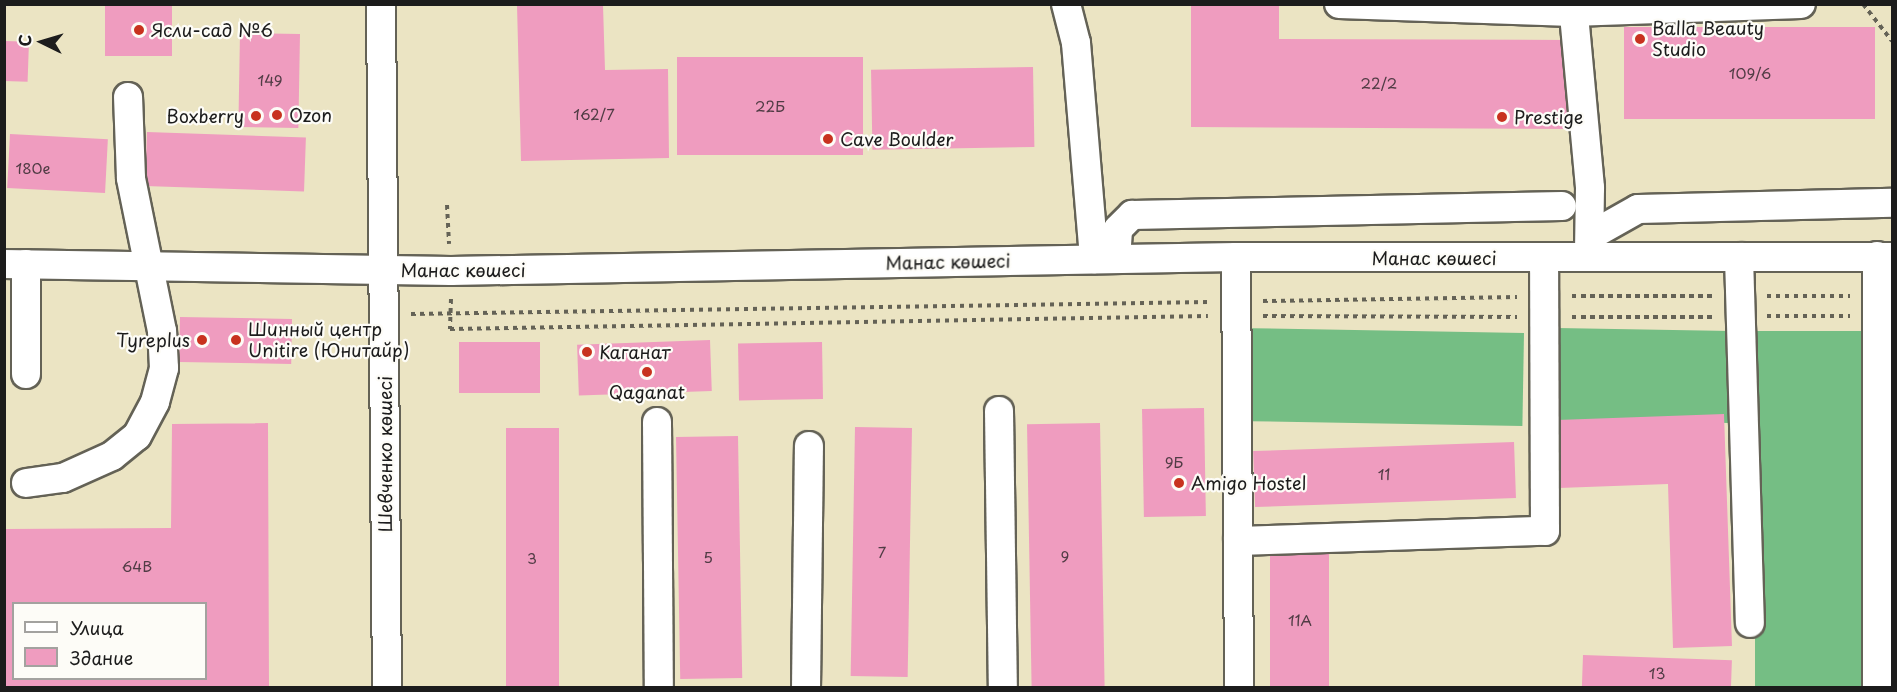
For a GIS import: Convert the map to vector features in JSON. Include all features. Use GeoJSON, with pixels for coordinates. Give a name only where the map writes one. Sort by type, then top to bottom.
{"type":"FeatureCollection","features":[{"type":"Feature","properties":{"kind":"street","name":"Шевченко көшесі"},"geometry":{"type":"LineString","coordinates":[[381,4],[387,687]]}},
{"type":"Feature","properties":{"kind":"street"},"geometry":{"type":"LineString","coordinates":[[1066,4],[1076,43],[1105,259]]}},
{"type":"Feature","properties":{"kind":"street"},"geometry":{"type":"LineString","coordinates":[[1339,4],[1573,8],[1801,4]]}},
{"type":"Feature","properties":{"kind":"street"},"geometry":{"type":"LineString","coordinates":[[1573,8],[1590,188],[1589,246]]}},
{"type":"Feature","properties":{"kind":"street"},"geometry":{"type":"LineString","coordinates":[[26,483],[63,478],[112,456],[137,436],[156,402],[164,368],[149,265],[131,178],[128,97]]}},
{"type":"Feature","properties":{"kind":"street"},"geometry":{"type":"LineString","coordinates":[[1574,151],[1590,188]]}},
{"type":"Feature","properties":{"kind":"street"},"geometry":{"type":"LineString","coordinates":[[1589,246],[1638,209],[1893,203]]}},
{"type":"Feature","properties":{"kind":"street"},"geometry":{"type":"LineString","coordinates":[[1105,259],[1119,229],[1132,215],[1562,206]]}},
{"type":"Feature","properties":{"kind":"street","name":"Манас көшесі"},"geometry":{"type":"LineString","coordinates":[[15,264],[384,270],[1236,257],[1544,258],[1589,246],[1739,257],[1885,257]]}},
{"type":"Feature","properties":{"kind":"street"},"geometry":{"type":"LineString","coordinates":[[1236,257],[1239,687]]}},
{"type":"Feature","properties":{"kind":"street"},"geometry":{"type":"LineString","coordinates":[[1739,257],[1750,623]]}},
{"type":"Feature","properties":{"kind":"street"},"geometry":{"type":"LineString","coordinates":[[1877,687],[1878,306],[1885,257]]}},
{"type":"Feature","properties":{"kind":"street"},"geometry":{"type":"LineString","coordinates":[[1238,542],[1545,531],[1544,258]]}},
{"type":"Feature","properties":{"kind":"street"},"geometry":{"type":"LineString","coordinates":[[15,264],[26,374]]}},
{"type":"Feature","properties":{"kind":"street"},"geometry":{"type":"LineString","coordinates":[[999,411],[1003,687]]}},
{"type":"Feature","properties":{"kind":"street"},"geometry":{"type":"LineString","coordinates":[[657,422],[660,687]]}},
{"type":"Feature","properties":{"kind":"street"},"geometry":{"type":"LineString","coordinates":[[806,687],[808,446]]}},
{"type":"Feature","properties":{"kind":"path"},"geometry":{"type":"LineString","coordinates":[[1863,4],[1893,41]]}},
{"type":"Feature","properties":{"kind":"path"},"geometry":{"type":"LineString","coordinates":[[385,313],[451,315],[1236,308],[1878,306]]}},
{"type":"Feature","properties":{"kind":"path"},"geometry":{"type":"LineString","coordinates":[[451,315],[450,329],[1236,308],[1878,306]]}},
{"type":"Feature","properties":{"kind":"green space"},"geometry":{"type":"Polygon","coordinates":[[[1252,328],[1524,333],[1522,426],[1250,421],[1252,328]]]}},
{"type":"Feature","properties":{"kind":"green space"},"geometry":{"type":"Polygon","coordinates":[[[1557,328],[1731,331],[1729,423],[1555,420],[1557,328]]]}},
{"type":"Feature","properties":{"kind":"green space"},"geometry":{"type":"Polygon","coordinates":[[[1755,331],[1864,331],[1864,687],[1755,687],[1755,331]]]}},
{"type":"Feature","properties":{"kind":"building","name":"Ясли-сад №6"},"geometry":{"type":"Polygon","coordinates":[[[105,4],[172,4],[172,56],[105,56],[105,4]]]}},
{"type":"Feature","properties":{"kind":"building"},"geometry":{"type":"Polygon","coordinates":[[[1191,4],[1279,4],[1279,39],[1567,40],[1567,129],[1191,127],[1191,4]]]}},
{"type":"Feature","properties":{"kind":"building"},"geometry":{"type":"Polygon","coordinates":[[[517,5],[603,5],[605,70],[668,69],[669,158],[521,161],[517,5]]]}},
{"type":"Feature","properties":{"kind":"building"},"geometry":{"type":"Polygon","coordinates":[[[1624,27],[1875,27],[1875,119],[1624,119],[1624,27]]]}},
{"type":"Feature","properties":{"kind":"building"},"geometry":{"type":"Polygon","coordinates":[[[240,33],[300,34],[298,128],[238,127],[240,33]]]}},
{"type":"Feature","properties":{"kind":"building"},"geometry":{"type":"Polygon","coordinates":[[[5,41],[29,42],[28,82],[4,81],[5,41]]]}},
{"type":"Feature","properties":{"kind":"building"},"geometry":{"type":"Polygon","coordinates":[[[677,57],[863,57],[863,155],[677,155],[677,57]]]}},
{"type":"Feature","properties":{"kind":"building"},"geometry":{"type":"Polygon","coordinates":[[[1033,67],[1034,147],[872,150],[871,70],[1033,67]]]}},
{"type":"Feature","properties":{"kind":"building"},"geometry":{"type":"Polygon","coordinates":[[[147,132],[306,138],[304,192],[145,186],[147,132]]]}},
{"type":"Feature","properties":{"kind":"building"},"geometry":{"type":"Polygon","coordinates":[[[10,134],[108,139],[105,193],[7,188],[10,134]]]}},
{"type":"Feature","properties":{"kind":"building","name":"Шинный центр Unitire (Юнитайр)"},"geometry":{"type":"Polygon","coordinates":[[[180,317],[292,319],[291,364],[179,362],[180,317]]]}},
{"type":"Feature","properties":{"kind":"building"},"geometry":{"type":"Polygon","coordinates":[[[710,340],[712,391],[579,396],[577,345],[710,340]]]}},
{"type":"Feature","properties":{"kind":"building"},"geometry":{"type":"Polygon","coordinates":[[[459,342],[540,342],[540,393],[459,393],[459,342]]]}},
{"type":"Feature","properties":{"kind":"building"},"geometry":{"type":"Polygon","coordinates":[[[822,342],[823,399],[739,400],[738,343],[822,342]]]}},
{"type":"Feature","properties":{"kind":"building"},"geometry":{"type":"Polygon","coordinates":[[[1204,408],[1206,516],[1144,517],[1142,409],[1204,408]]]}},
{"type":"Feature","properties":{"kind":"building"},"geometry":{"type":"Polygon","coordinates":[[[1724,414],[1732,646],[1673,648],[1668,484],[1559,488],[1557,420],[1724,414]]]}},
{"type":"Feature","properties":{"kind":"building"},"geometry":{"type":"Polygon","coordinates":[[[268,423],[269,688],[5,688],[6,529],[171,528],[172,424],[268,423]]]}},
{"type":"Feature","properties":{"kind":"building"},"geometry":{"type":"Polygon","coordinates":[[[1100,423],[1105,688],[1032,688],[1027,424],[1100,423]]]}},
{"type":"Feature","properties":{"kind":"building"},"geometry":{"type":"Polygon","coordinates":[[[855,427],[912,428],[908,677],[851,676],[855,427]]]}},
{"type":"Feature","properties":{"kind":"building"},"geometry":{"type":"Polygon","coordinates":[[[506,428],[559,428],[559,688],[506,688],[506,428]]]}},
{"type":"Feature","properties":{"kind":"building"},"geometry":{"type":"Polygon","coordinates":[[[738,436],[742,678],[680,679],[676,437],[738,436]]]}},
{"type":"Feature","properties":{"kind":"building"},"geometry":{"type":"Polygon","coordinates":[[[1514,442],[1516,498],[1255,507],[1253,451],[1514,442]]]}},
{"type":"Feature","properties":{"kind":"building"},"geometry":{"type":"Polygon","coordinates":[[[1270,552],[1329,552],[1329,688],[1270,688],[1270,552]]]}},
{"type":"Feature","properties":{"kind":"building"},"geometry":{"type":"Polygon","coordinates":[[[1583,655],[1732,660],[1731,688],[1582,688],[1583,655]]]}},
{"type":"Feature","properties":{"kind":"place","name":"Ясли-сад №6"},"geometry":{"type":"Point","coordinates":[139,30]}},
{"type":"Feature","properties":{"kind":"place","name":"Balla Beauty Studio"},"geometry":{"type":"Point","coordinates":[1640,39]}},
{"type":"Feature","properties":{"kind":"place","name":"Ozon"},"geometry":{"type":"Point","coordinates":[277,115]}},
{"type":"Feature","properties":{"kind":"place","name":"Boxberry"},"geometry":{"type":"Point","coordinates":[256,116]}},
{"type":"Feature","properties":{"kind":"place","name":"Prestige"},"geometry":{"type":"Point","coordinates":[1502,117]}},
{"type":"Feature","properties":{"kind":"place","name":"Cave Boulder"},"geometry":{"type":"Point","coordinates":[828,139]}},
{"type":"Feature","properties":{"kind":"place","name":"Tyreplus"},"geometry":{"type":"Point","coordinates":[202,340]}},
{"type":"Feature","properties":{"kind":"place","name":"Шинный центр Unitire (Юнитайр)"},"geometry":{"type":"Point","coordinates":[236,340]}},
{"type":"Feature","properties":{"kind":"place","name":"Каганат"},"geometry":{"type":"Point","coordinates":[587,352]}},
{"type":"Feature","properties":{"kind":"place","name":"Qaganat"},"geometry":{"type":"Point","coordinates":[647,372]}},
{"type":"Feature","properties":{"kind":"place","name":"Amigo Hostel"},"geometry":{"type":"Point","coordinates":[1179,483]}}]}
